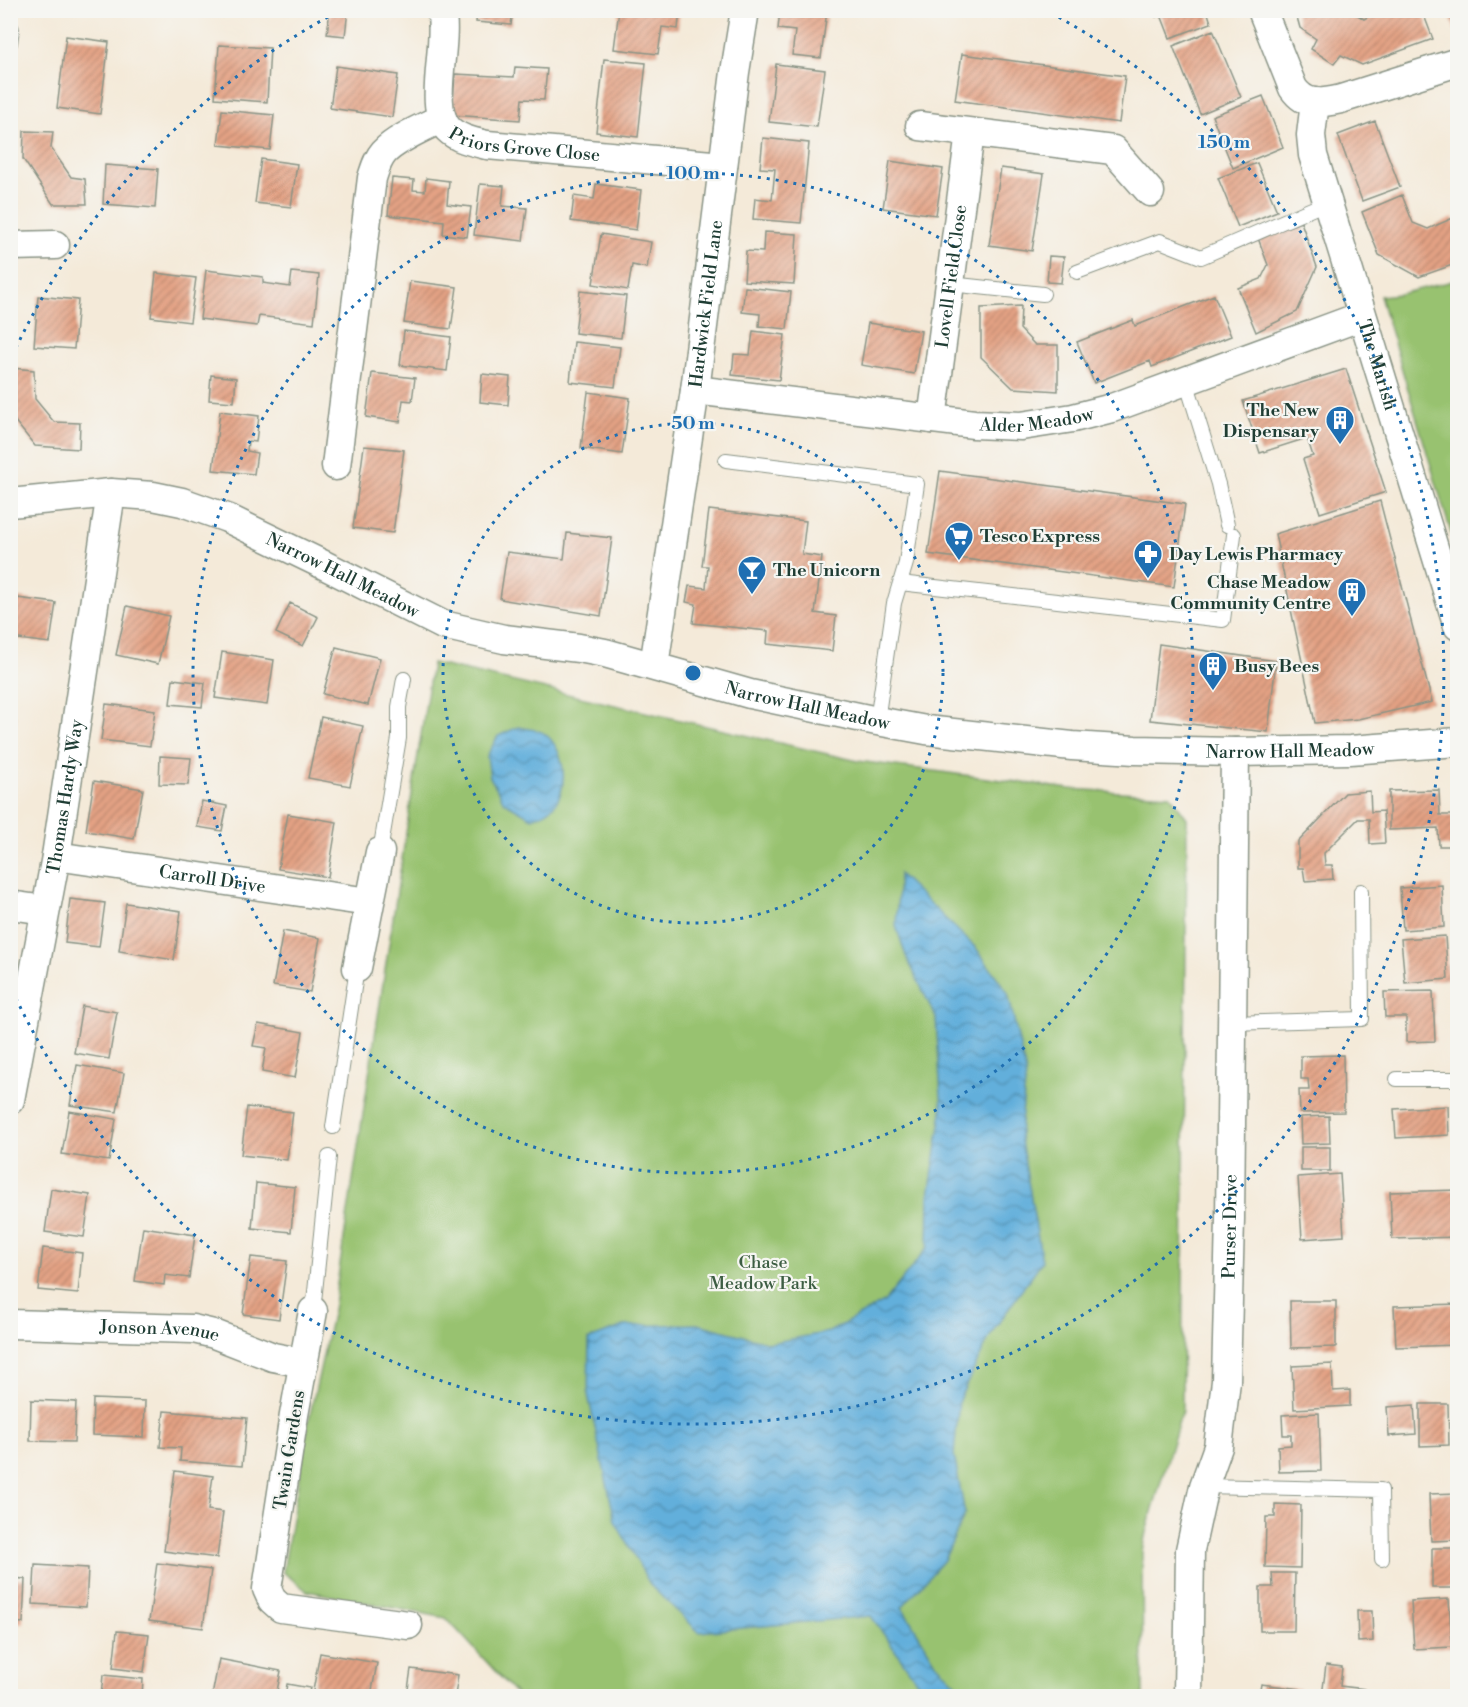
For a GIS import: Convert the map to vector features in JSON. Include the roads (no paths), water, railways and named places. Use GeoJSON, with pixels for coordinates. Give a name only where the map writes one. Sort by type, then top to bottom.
{"type":"FeatureCollection","features":[{"type":"Feature","properties":{"kind":"street","name":"Priors Grove Close"},"geometry":{"type":"LineString","coordinates":[[441,10],[442,54],[438,104],[442,118],[454,134],[486,145],[723,166]]}},
{"type":"Feature","properties":{"kind":"street","name":"Hardwick Field Lane"},"geometry":{"type":"LineString","coordinates":[[654,666],[695,390],[745,10]]}},
{"type":"Feature","properties":{"kind":"street"},"geometry":{"type":"LineString","coordinates":[[1262,10],[1293,88],[1305,100],[1316,102],[1341,99],[1456,67]]}},
{"type":"Feature","properties":{"kind":"street","name":"The Marish"},"geometry":{"type":"LineString","coordinates":[[1316,102],[1311,135],[1313,155],[1458,626]]}},
{"type":"Feature","properties":{"kind":"street"},"geometry":{"type":"LineString","coordinates":[[336,466],[372,178],[376,164],[384,151],[442,118]]}},
{"type":"Feature","properties":{"kind":"street"},"geometry":{"type":"LineString","coordinates":[[920,126],[1113,150],[1150,192]]}},
{"type":"Feature","properties":{"kind":"street","name":"Lovell Field Close"},"geometry":{"type":"LineString","coordinates":[[932,419],[970,133]]}},
{"type":"Feature","properties":{"kind":"street"},"geometry":{"type":"LineString","coordinates":[[10,246],[55,245]]}},
{"type":"Feature","properties":{"kind":"street","name":"Alder Meadow"},"geometry":{"type":"LineString","coordinates":[[695,390],[932,419],[1010,426],[1048,423],[1112,408],[1362,316]]}},
{"type":"Feature","properties":{"kind":"street","name":"Narrow Hall Meadow"},"geometry":{"type":"LineString","coordinates":[[10,503],[111,493],[153,496],[182,502],[227,518],[443,625],[504,639],[588,650],[654,666],[750,694],[926,730],[1072,746],[1135,750],[1235,752],[1350,750],[1458,742]]}},
{"type":"Feature","properties":{"kind":"street","name":"Thomas Hardy Way"},"geometry":{"type":"LineString","coordinates":[[10,1100],[56,856],[111,493]]}},
{"type":"Feature","properties":{"kind":"street","name":"Purser Drive"},"geometry":{"type":"LineString","coordinates":[[1188,1696],[1190,1550],[1204,1486],[1218,1447],[1226,1381],[1235,752]]}},
{"type":"Feature","properties":{"kind":"street"},"geometry":{"type":"LineString","coordinates":[[357,968],[380,852]]}},
{"type":"Feature","properties":{"kind":"street","name":"Carroll Drive"},"geometry":{"type":"LineString","coordinates":[[56,856],[369,902]]}},
{"type":"Feature","properties":{"kind":"street"},"geometry":{"type":"LineString","coordinates":[[10,905],[45,910]]}},
{"type":"Feature","properties":{"kind":"street","name":"Twain Gardens"},"geometry":{"type":"LineString","coordinates":[[313,1311],[267,1589],[272,1600],[281,1608],[408,1625]]}},
{"type":"Feature","properties":{"kind":"street","name":"Jonson Avenue"},"geometry":{"type":"LineString","coordinates":[[10,1324],[193,1329],[214,1334],[273,1356],[304,1363]]}},
{"type":"Feature","properties":{"kind":"lane"},"geometry":{"type":"LineString","coordinates":[[1077,272],[1160,241],[1201,257],[1328,202]]}},
{"type":"Feature","properties":{"kind":"lane"},"geometry":{"type":"LineString","coordinates":[[950,284],[1043,294]]}},
{"type":"Feature","properties":{"kind":"lane"},"geometry":{"type":"LineString","coordinates":[[900,583],[1223,620],[1231,530],[1186,381]]}},
{"type":"Feature","properties":{"kind":"lane"},"geometry":{"type":"LineString","coordinates":[[726,460],[917,484],[906,563],[894,603],[877,721]]}},
{"type":"Feature","properties":{"kind":"lane"},"geometry":{"type":"LineString","coordinates":[[380,852],[399,738],[399,707],[404,680]]}},
{"type":"Feature","properties":{"kind":"lane"},"geometry":{"type":"LineString","coordinates":[[1232,1023],[1362,1020],[1361,891]]}},
{"type":"Feature","properties":{"kind":"lane"},"geometry":{"type":"LineString","coordinates":[[333,1127],[357,968]]}},
{"type":"Feature","properties":{"kind":"lane"},"geometry":{"type":"LineString","coordinates":[[1397,1079],[1458,1078]]}},
{"type":"Feature","properties":{"kind":"lane"},"geometry":{"type":"LineString","coordinates":[[313,1311],[329,1157]]}},
{"type":"Feature","properties":{"kind":"lane"},"geometry":{"type":"LineString","coordinates":[[1204,1486],[1381,1490],[1382,1559]]}},
{"type":"Feature","properties":{"kind":"water"},"geometry":{"type":"Polygon","coordinates":[[[518,727],[542,732],[552,741],[558,750],[563,772],[561,793],[556,803],[547,811],[532,818],[504,802],[490,777],[487,756],[498,736],[518,727]]]}},
{"type":"Feature","properties":{"kind":"water"},"geometry":{"type":"Polygon","coordinates":[[[899,874],[976,948],[1008,993],[1026,1073],[1020,1135],[1042,1261],[991,1334],[959,1400],[954,1455],[965,1514],[944,1560],[902,1607],[936,1663],[968,1696],[927,1696],[871,1616],[699,1632],[651,1586],[615,1521],[588,1395],[589,1339],[624,1326],[698,1324],[770,1343],[829,1332],[884,1302],[928,1247],[929,1196],[942,1112],[936,1018],[906,956],[896,926],[899,874]]]}},
{"type":"Feature","properties":{"kind":"place","name":"The New Dispensary"},"geometry":{"type":"Point","coordinates":[1340,446]}},
{"type":"Feature","properties":{"kind":"place","name":"Tesco Express"},"geometry":{"type":"Point","coordinates":[959,562]}},
{"type":"Feature","properties":{"kind":"place","name":"Day Lewis Pharmacy"},"geometry":{"type":"Point","coordinates":[1148,580]}},
{"type":"Feature","properties":{"kind":"place","name":"The Unicorn"},"geometry":{"type":"Point","coordinates":[752,596]}},
{"type":"Feature","properties":{"kind":"place","name":"Chase Meadow Community Centre"},"geometry":{"type":"Point","coordinates":[1352,618]}},
{"type":"Feature","properties":{"kind":"place","name":"Busy Bees"},"geometry":{"type":"Point","coordinates":[1213,692]}},
{"type":"Feature","properties":{"kind":"park label","name":"Chase Meadow Park"},"geometry":{"type":"Point","coordinates":[763,1272]}}]}
